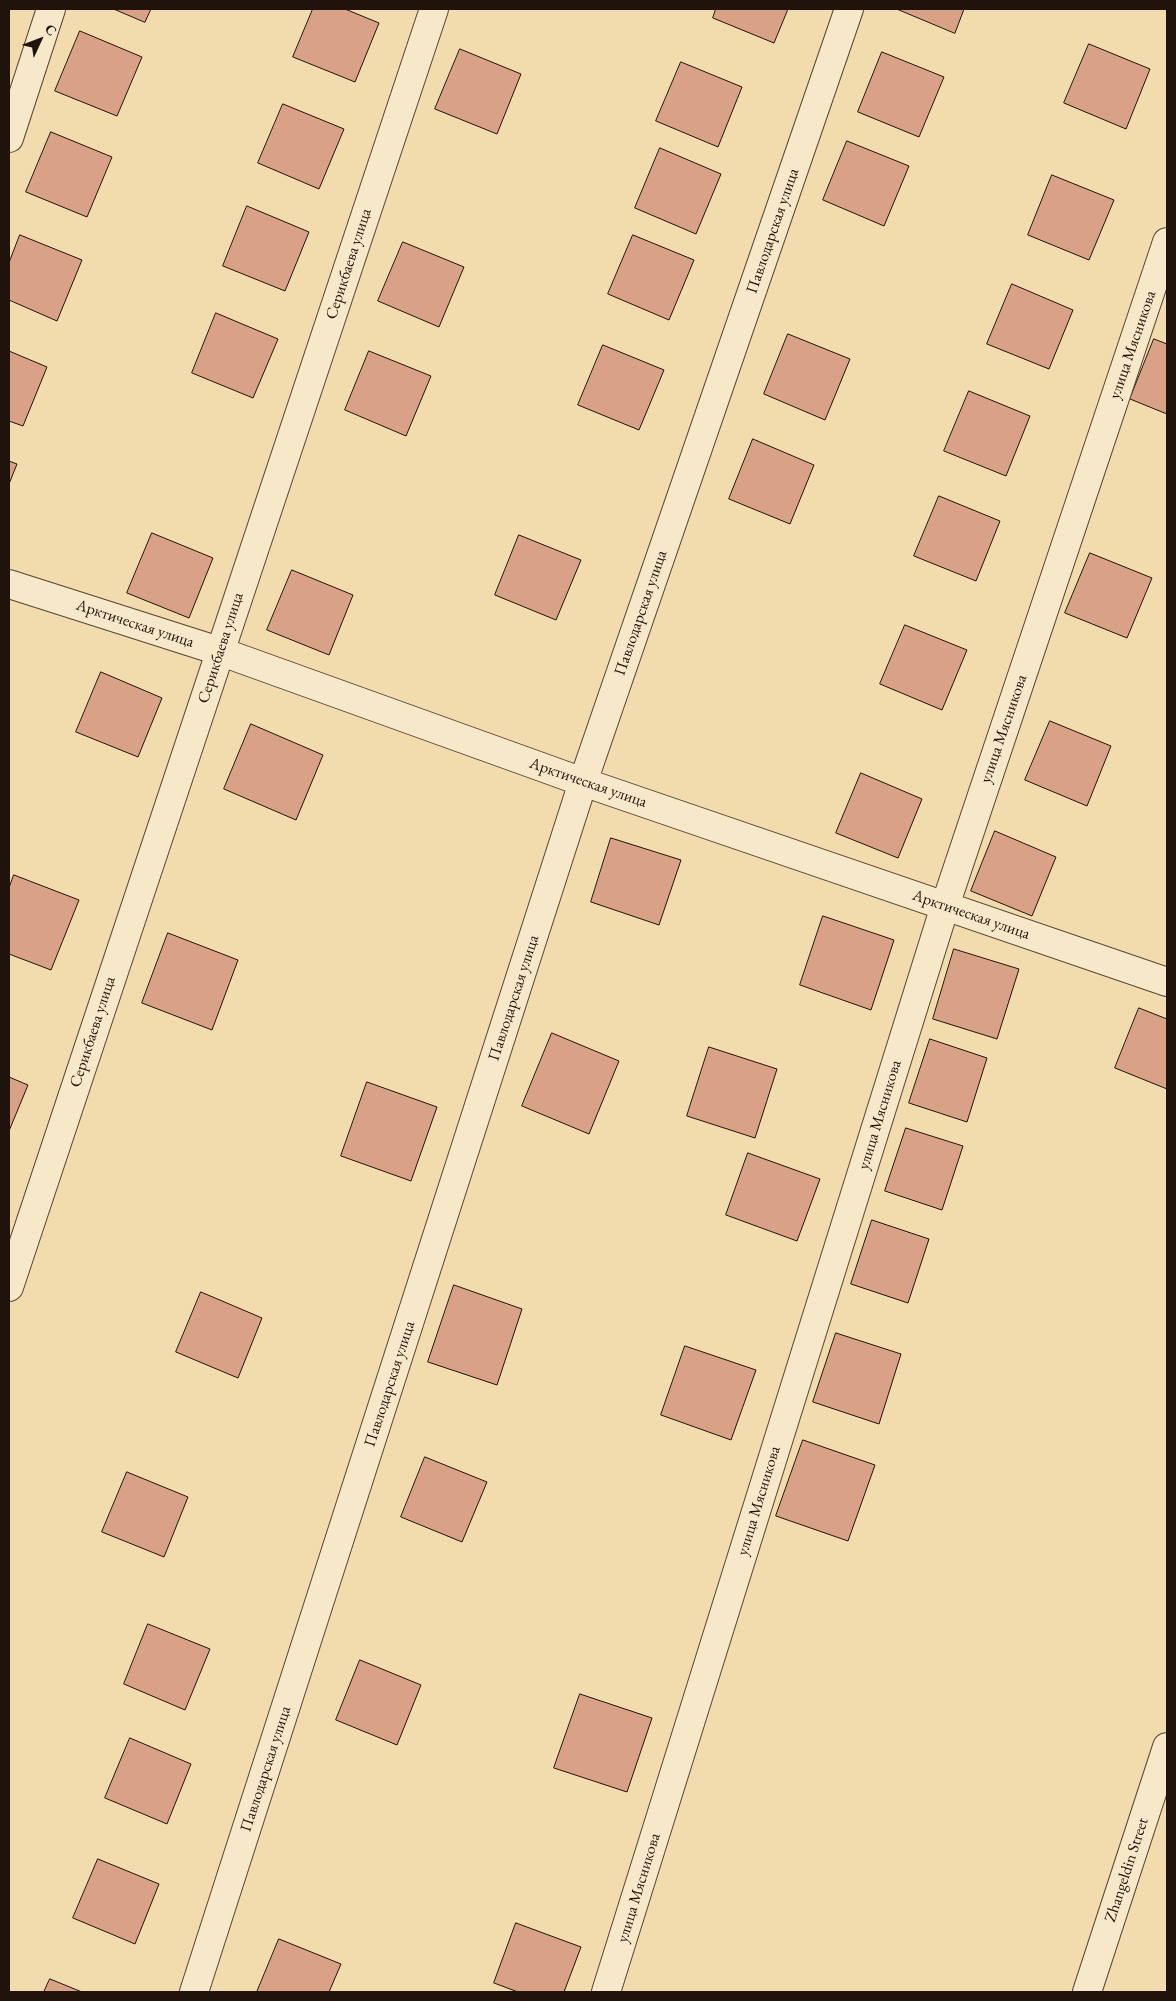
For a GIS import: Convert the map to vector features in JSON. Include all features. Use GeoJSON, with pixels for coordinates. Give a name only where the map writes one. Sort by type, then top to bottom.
{"type":"FeatureCollection","features":[{"type":"Feature","properties":{"kind":"street"},"geometry":{"type":"LineString","coordinates":[[9,138],[51,9]]}},
{"type":"Feature","properties":{"kind":"street","name":"Серикбаева улица"},"geometry":{"type":"LineString","coordinates":[[9,1287],[434,9]]}},
{"type":"Feature","properties":{"kind":"street","name":"Павлодарская улица"},"geometry":{"type":"LineString","coordinates":[[194,1992],[583,782],[849,9]]}},
{"type":"Feature","properties":{"kind":"street","name":"улица Мясникова"},"geometry":{"type":"LineString","coordinates":[[606,1992],[945,906],[1167,242]]}},
{"type":"Feature","properties":{"kind":"street","name":"Арктическая улица"},"geometry":{"type":"LineString","coordinates":[[9,584],[220,651],[583,782],[1167,982]]}},
{"type":"Feature","properties":{"kind":"street","name":"Zhangeldin Street"},"geometry":{"type":"LineString","coordinates":[[1087,1992],[1167,1747]]}},
{"type":"Feature","properties":{"kind":"building"},"geometry":{"type":"Polygon","coordinates":[[[114,9],[151,9],[145,22],[114,9]]]}},
{"type":"Feature","properties":{"kind":"building"},"geometry":{"type":"Polygon","coordinates":[[[313,9],[345,9],[379,23],[355,82],[293,57],[313,9]]]}},
{"type":"Feature","properties":{"kind":"building"},"geometry":{"type":"Polygon","coordinates":[[[716,9],[788,9],[774,43],[713,18],[716,9]]]}},
{"type":"Feature","properties":{"kind":"building"},"geometry":{"type":"Polygon","coordinates":[[[897,9],[964,9],[955,33],[897,9]]]}},
{"type":"Feature","properties":{"kind":"building"},"geometry":{"type":"Polygon","coordinates":[[[80,31],[142,57],[117,116],[55,91],[80,31]]]}},
{"type":"Feature","properties":{"kind":"building"},"geometry":{"type":"Polygon","coordinates":[[[1089,44],[1150,69],[1126,129],[1064,103],[1089,44]]]}},
{"type":"Feature","properties":{"kind":"building"},"geometry":{"type":"Polygon","coordinates":[[[460,49],[521,74],[497,134],[435,109],[460,49]]]}},
{"type":"Feature","properties":{"kind":"building"},"geometry":{"type":"Polygon","coordinates":[[[882,52],[944,77],[919,137],[858,112],[882,52]]]}},
{"type":"Feature","properties":{"kind":"building"},"geometry":{"type":"Polygon","coordinates":[[[681,62],[742,87],[718,147],[656,121],[681,62]]]}},
{"type":"Feature","properties":{"kind":"building"},"geometry":{"type":"Polygon","coordinates":[[[283,104],[344,129],[319,189],[258,163],[283,104]]]}},
{"type":"Feature","properties":{"kind":"building"},"geometry":{"type":"Polygon","coordinates":[[[51,132],[112,157],[87,217],[26,192],[51,132]]]}},
{"type":"Feature","properties":{"kind":"building"},"geometry":{"type":"Polygon","coordinates":[[[847,141],[909,166],[884,226],[823,200],[847,141]]]}},
{"type":"Feature","properties":{"kind":"building"},"geometry":{"type":"Polygon","coordinates":[[[660,148],[721,174],[696,234],[635,208],[660,148]]]}},
{"type":"Feature","properties":{"kind":"building"},"geometry":{"type":"Polygon","coordinates":[[[1052,175],[1114,200],[1089,260],[1028,235],[1052,175]]]}},
{"type":"Feature","properties":{"kind":"building"},"geometry":{"type":"Polygon","coordinates":[[[247,206],[309,232],[285,291],[223,266],[247,206]]]}},
{"type":"Feature","properties":{"kind":"building"},"geometry":{"type":"Polygon","coordinates":[[[20,235],[82,260],[57,321],[9,300],[9,263],[20,235]]]}},
{"type":"Feature","properties":{"kind":"building"},"geometry":{"type":"Polygon","coordinates":[[[633,235],[694,260],[669,320],[608,294],[633,235]]]}},
{"type":"Feature","properties":{"kind":"building"},"geometry":{"type":"Polygon","coordinates":[[[403,242],[464,267],[439,327],[378,301],[403,242]]]}},
{"type":"Feature","properties":{"kind":"building"},"geometry":{"type":"Polygon","coordinates":[[[1012,284],[1073,310],[1049,369],[987,344],[1012,284]]]}},
{"type":"Feature","properties":{"kind":"building"},"geometry":{"type":"Polygon","coordinates":[[[216,313],[278,339],[253,398],[192,373],[216,313]]]}},
{"type":"Feature","properties":{"kind":"building"},"geometry":{"type":"Polygon","coordinates":[[[788,334],[850,359],[825,420],[764,394],[788,334]]]}},
{"type":"Feature","properties":{"kind":"building"},"geometry":{"type":"Polygon","coordinates":[[[1154,339],[1167,344],[1167,414],[1130,399],[1154,339]]]}},
{"type":"Feature","properties":{"kind":"building"},"geometry":{"type":"Polygon","coordinates":[[[603,345],[664,370],[639,430],[578,405],[603,345]]]}},
{"type":"Feature","properties":{"kind":"building"},"geometry":{"type":"Polygon","coordinates":[[[9,351],[47,367],[23,426],[9,421],[9,351]]]}},
{"type":"Feature","properties":{"kind":"building"},"geometry":{"type":"Polygon","coordinates":[[[369,351],[431,376],[406,436],[345,410],[369,351]]]}},
{"type":"Feature","properties":{"kind":"building"},"geometry":{"type":"Polygon","coordinates":[[[969,391],[1030,416],[1006,476],[944,451],[969,391]]]}},
{"type":"Feature","properties":{"kind":"building"},"geometry":{"type":"Polygon","coordinates":[[[753,439],[814,465],[790,524],[729,499],[753,439]]]}},
{"type":"Feature","properties":{"kind":"building"},"geometry":{"type":"Polygon","coordinates":[[[9,461],[17,464],[9,484],[9,461]]]}},
{"type":"Feature","properties":{"kind":"building"},"geometry":{"type":"Polygon","coordinates":[[[939,496],[1000,521],[976,581],[914,556],[939,496]]]}},
{"type":"Feature","properties":{"kind":"building"},"geometry":{"type":"Polygon","coordinates":[[[152,533],[213,558],[189,618],[127,593],[152,533]]]}},
{"type":"Feature","properties":{"kind":"building"},"geometry":{"type":"Polygon","coordinates":[[[519,535],[581,560],[556,620],[495,595],[519,535]]]}},
{"type":"Feature","properties":{"kind":"building"},"geometry":{"type":"Polygon","coordinates":[[[1090,553],[1152,578],[1127,638],[1065,613],[1090,553]]]}},
{"type":"Feature","properties":{"kind":"building"},"geometry":{"type":"Polygon","coordinates":[[[292,570],[353,595],[329,655],[267,630],[292,570]]]}},
{"type":"Feature","properties":{"kind":"building"},"geometry":{"type":"Polygon","coordinates":[[[905,625],[967,650],[942,710],[880,684],[905,625]]]}},
{"type":"Feature","properties":{"kind":"building"},"geometry":{"type":"Polygon","coordinates":[[[101,672],[162,698],[138,757],[76,732],[101,672]]]}},
{"type":"Feature","properties":{"kind":"building"},"geometry":{"type":"Polygon","coordinates":[[[1050,721],[1111,746],[1087,806],[1025,780],[1050,721]]]}},
{"type":"Feature","properties":{"kind":"building"},"geometry":{"type":"Polygon","coordinates":[[[251,724],[323,755],[296,820],[224,789],[251,724]]]}},
{"type":"Feature","properties":{"kind":"building"},"geometry":{"type":"Polygon","coordinates":[[[861,773],[922,799],[898,858],[836,833],[861,773]]]}},
{"type":"Feature","properties":{"kind":"building"},"geometry":{"type":"Polygon","coordinates":[[[995,831],[1056,857],[1032,916],[971,891],[995,831]]]}},
{"type":"Feature","properties":{"kind":"building"},"geometry":{"type":"Polygon","coordinates":[[[611,838],[681,860],[659,925],[591,902],[611,838]]]}},
{"type":"Feature","properties":{"kind":"building"},"geometry":{"type":"Polygon","coordinates":[[[14,875],[79,900],[51,970],[9,954],[9,888],[14,875]]]}},
{"type":"Feature","properties":{"kind":"building"},"geometry":{"type":"Polygon","coordinates":[[[823,916],[894,940],[871,1010],[800,985],[823,916]]]}},
{"type":"Feature","properties":{"kind":"building"},"geometry":{"type":"Polygon","coordinates":[[[168,933],[238,960],[212,1030],[142,1003],[168,933]]]}},
{"type":"Feature","properties":{"kind":"building"},"geometry":{"type":"Polygon","coordinates":[[[954,949],[1019,969],[997,1039],[933,1019],[954,949]]]}},
{"type":"Feature","properties":{"kind":"building"},"geometry":{"type":"Polygon","coordinates":[[[1139,1008],[1167,1019],[1167,1089],[1115,1068],[1139,1008]]]}},
{"type":"Feature","properties":{"kind":"building"},"geometry":{"type":"Polygon","coordinates":[[[552,1033],[619,1061],[589,1134],[522,1106],[552,1033]]]}},
{"type":"Feature","properties":{"kind":"building"},"geometry":{"type":"Polygon","coordinates":[[[930,1039],[987,1058],[967,1122],[909,1103],[930,1039]]]}},
{"type":"Feature","properties":{"kind":"building"},"geometry":{"type":"Polygon","coordinates":[[[709,1047],[777,1069],[755,1138],[687,1116],[709,1047]]]}},
{"type":"Feature","properties":{"kind":"building"},"geometry":{"type":"Polygon","coordinates":[[[9,1077],[28,1085],[9,1131],[9,1077]]]}},
{"type":"Feature","properties":{"kind":"building"},"geometry":{"type":"Polygon","coordinates":[[[367,1082],[437,1107],[411,1181],[341,1156],[367,1082]]]}},
{"type":"Feature","properties":{"kind":"building"},"geometry":{"type":"Polygon","coordinates":[[[906,1128],[963,1146],[942,1210],[885,1191],[906,1128]]]}},
{"type":"Feature","properties":{"kind":"building"},"geometry":{"type":"Polygon","coordinates":[[[748,1153],[820,1179],[797,1241],[726,1215],[748,1153]]]}},
{"type":"Feature","properties":{"kind":"building"},"geometry":{"type":"Polygon","coordinates":[[[872,1220],[929,1239],[908,1303],[851,1284],[872,1220]]]}},
{"type":"Feature","properties":{"kind":"building"},"geometry":{"type":"Polygon","coordinates":[[[454,1285],[522,1309],[497,1385],[428,1362],[454,1285]]]}},
{"type":"Feature","properties":{"kind":"building"},"geometry":{"type":"Polygon","coordinates":[[[201,1292],[262,1318],[238,1378],[176,1352],[201,1292]]]}},
{"type":"Feature","properties":{"kind":"building"},"geometry":{"type":"Polygon","coordinates":[[[836,1333],[901,1354],[879,1424],[813,1402],[836,1333]]]}},
{"type":"Feature","properties":{"kind":"building"},"geometry":{"type":"Polygon","coordinates":[[[685,1346],[756,1370],[731,1440],[661,1415],[685,1346]]]}},
{"type":"Feature","properties":{"kind":"building"},"geometry":{"type":"Polygon","coordinates":[[[803,1440],[875,1465],[848,1541],[776,1516],[803,1440]]]}},
{"type":"Feature","properties":{"kind":"building"},"geometry":{"type":"Polygon","coordinates":[[[425,1457],[487,1482],[462,1542],[401,1517],[425,1457]]]}},
{"type":"Feature","properties":{"kind":"building"},"geometry":{"type":"Polygon","coordinates":[[[127,1472],[188,1497],[164,1557],[102,1532],[127,1472]]]}},
{"type":"Feature","properties":{"kind":"building"},"geometry":{"type":"Polygon","coordinates":[[[148,1624],[210,1649],[185,1710],[124,1684],[148,1624]]]}},
{"type":"Feature","properties":{"kind":"building"},"geometry":{"type":"Polygon","coordinates":[[[360,1660],[421,1685],[397,1745],[336,1720],[360,1660]]]}},
{"type":"Feature","properties":{"kind":"building"},"geometry":{"type":"Polygon","coordinates":[[[580,1694],[652,1718],[627,1792],[554,1768],[580,1694]]]}},
{"type":"Feature","properties":{"kind":"building"},"geometry":{"type":"Polygon","coordinates":[[[130,1738],[191,1764],[167,1824],[105,1798],[130,1738]]]}},
{"type":"Feature","properties":{"kind":"building"},"geometry":{"type":"Polygon","coordinates":[[[98,1859],[159,1884],[135,1944],[73,1918],[98,1859]]]}},
{"type":"Feature","properties":{"kind":"building"},"geometry":{"type":"Polygon","coordinates":[[[516,1923],[581,1947],[564,1992],[518,1992],[494,1983],[516,1923]]]}},
{"type":"Feature","properties":{"kind":"building"},"geometry":{"type":"Polygon","coordinates":[[[279,1939],[341,1964],[329,1992],[257,1992],[279,1939]]]}},
{"type":"Feature","properties":{"kind":"building"},"geometry":{"type":"Polygon","coordinates":[[[50,1979],[82,1992],[44,1992],[50,1979]]]}}]}
